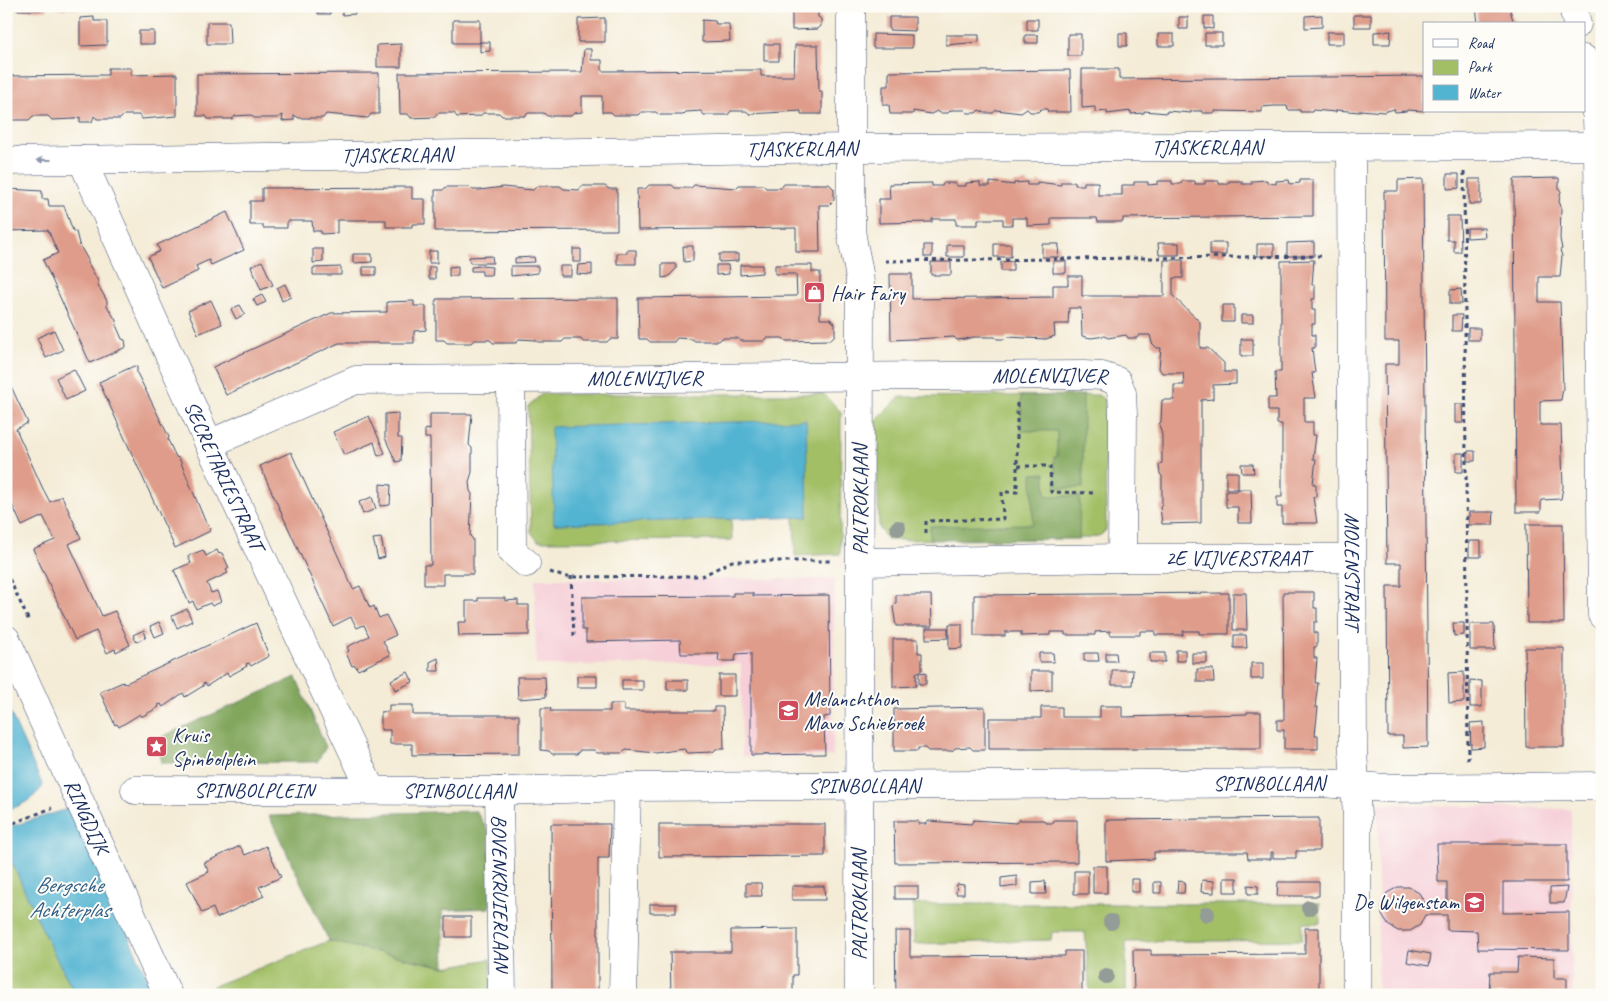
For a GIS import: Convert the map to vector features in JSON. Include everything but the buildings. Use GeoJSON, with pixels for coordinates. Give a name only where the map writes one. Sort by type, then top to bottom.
{"type":"FeatureCollection","features":[{"type":"Feature","properties":{"kind":"street","name":"PALTROKLAAN"},"geometry":{"type":"LineString","coordinates":[[851,6],[850,148],[852,248],[857,261],[860,283],[859,995]]}},
{"type":"Feature","properties":{"kind":"street"},"geometry":{"type":"LineString","coordinates":[[1573,6],[1577,22]]}},
{"type":"Feature","properties":{"kind":"street"},"geometry":{"type":"LineString","coordinates":[[1586,68],[1597,118],[1598,146],[1602,615]]}},
{"type":"Feature","properties":{"kind":"street","name":"MOLENSTRAAT"},"geometry":{"type":"LineString","coordinates":[[1351,146],[1353,751],[1358,816],[1357,995]]}},
{"type":"Feature","properties":{"kind":"street","name":"TJASKERLAAN"},"geometry":{"type":"LineString","coordinates":[[6,161],[850,148],[1598,146]]}},
{"type":"Feature","properties":{"kind":"street","name":"SECRETARIESTRAAT"},"geometry":{"type":"LineString","coordinates":[[82,160],[209,444],[371,790]]}},
{"type":"Feature","properties":{"kind":"street","name":"MOLENVIJVER"},"geometry":{"type":"LineString","coordinates":[[209,444],[356,380],[1102,376],[1117,381],[1122,393],[1122,558]]}},
{"type":"Feature","properties":{"kind":"street"},"geometry":{"type":"LineString","coordinates":[[511,379],[512,552],[526,563]]}},
{"type":"Feature","properties":{"kind":"street"},"geometry":{"type":"LineString","coordinates":[[860,562],[1122,558]]}},
{"type":"Feature","properties":{"kind":"street","name":"2E VIJVERSTRAAT"},"geometry":{"type":"LineString","coordinates":[[1122,558],[1352,558]]}},
{"type":"Feature","properties":{"kind":"street","name":"RINGDIJK"},"geometry":{"type":"LineString","coordinates":[[6,639],[168,995]]}},
{"type":"Feature","properties":{"kind":"street","name":"SPINBOLLAAN"},"geometry":{"type":"LineString","coordinates":[[371,790],[499,791],[627,787],[1323,783],[1385,788],[1602,786]]}},
{"type":"Feature","properties":{"kind":"street"},"geometry":{"type":"LineString","coordinates":[[623,995],[627,787]]}},
{"type":"Feature","properties":{"kind":"street","name":"SPINBOLPLEIN"},"geometry":{"type":"LineString","coordinates":[[135,790],[371,790]]}},
{"type":"Feature","properties":{"kind":"street","name":"BOVENKRUIERLAAN"},"geometry":{"type":"LineString","coordinates":[[499,791],[502,995]]}},
{"type":"Feature","properties":{"kind":"path"},"geometry":{"type":"LineString","coordinates":[[1464,146],[1468,787]]}},
{"type":"Feature","properties":{"kind":"path"},"geometry":{"type":"LineString","coordinates":[[857,261],[1351,256]]}},
{"type":"Feature","properties":{"kind":"path"},"geometry":{"type":"LineString","coordinates":[[926,561],[926,521],[1002,519],[1002,492],[1018,492],[1017,376]]}},
{"type":"Feature","properties":{"kind":"path"},"geometry":{"type":"LineString","coordinates":[[1018,466],[1050,466],[1051,492],[1123,493]]}},
{"type":"Feature","properties":{"kind":"path"},"geometry":{"type":"LineString","coordinates":[[526,563],[564,577],[702,576],[732,561],[860,562]]}},
{"type":"Feature","properties":{"kind":"path"},"geometry":{"type":"LineString","coordinates":[[571,576],[574,636]]}},
{"type":"Feature","properties":{"kind":"path"},"geometry":{"type":"LineString","coordinates":[[6,826],[57,806]]}},
{"type":"Feature","properties":{"kind":"shaded area","name":"Melanchthon Mavo Schiebroek"},"geometry":{"type":"Polygon","coordinates":[[[535,579],[834,579],[833,756],[742,756],[741,664],[536,665],[535,579]]]}},
{"type":"Feature","properties":{"kind":"shaded area","name":"De Wilgenstam"},"geometry":{"type":"Polygon","coordinates":[[[1378,804],[1571,809],[1572,995],[1378,995],[1378,804]]]}},
{"type":"Feature","properties":{"kind":"green space"},"geometry":{"type":"Polygon","coordinates":[[[542,394],[824,394],[841,412],[840,554],[795,556],[794,517],[808,516],[805,420],[554,524],[731,519],[732,540],[538,541],[531,532],[528,406],[542,394]]]}},
{"type":"Feature","properties":{"kind":"green space"},"geometry":{"type":"Polygon","coordinates":[[[1083,395],[1083,488],[1056,488],[1054,457],[1057,457],[1057,431],[1021,431],[1021,396],[1083,395]]]}},
{"type":"Feature","properties":{"kind":"green space"},"geometry":{"type":"Polygon","coordinates":[[[1098,395],[1105,400],[1106,530],[1101,535],[1090,538],[887,540],[879,527],[876,420],[900,397],[1098,395]]]}},
{"type":"Feature","properties":{"kind":"green space"},"geometry":{"type":"Polygon","coordinates":[[[1045,473],[1046,496],[1080,496],[1079,539],[930,540],[930,526],[1033,524],[1032,474],[1045,473]]]}},
{"type":"Feature","properties":{"kind":"green space"},"geometry":{"type":"Polygon","coordinates":[[[296,677],[326,747],[317,762],[161,763],[159,738],[296,677]]]}},
{"type":"Feature","properties":{"kind":"green space"},"geometry":{"type":"Polygon","coordinates":[[[476,811],[489,832],[490,908],[443,910],[445,967],[329,941],[269,816],[476,811]]]}},
{"type":"Feature","properties":{"kind":"green space"},"geometry":{"type":"Polygon","coordinates":[[[6,849],[49,944],[76,995],[6,995],[6,849]]]}},
{"type":"Feature","properties":{"kind":"green space"},"geometry":{"type":"Polygon","coordinates":[[[913,904],[1320,904],[1320,923],[1302,923],[1302,940],[1126,942],[1126,995],[1090,995],[1085,932],[1052,932],[1051,940],[914,944],[913,904]]]}},
{"type":"Feature","properties":{"kind":"green space"},"geometry":{"type":"Polygon","coordinates":[[[329,941],[445,967],[491,959],[492,995],[219,995],[213,986],[329,941]]]}},
{"type":"Feature","properties":{"kind":"water"},"geometry":{"type":"Polygon","coordinates":[[[806,420],[808,517],[554,524],[551,427],[806,420]]]}},
{"type":"Feature","properties":{"kind":"water"},"geometry":{"type":"Polygon","coordinates":[[[6,703],[43,786],[27,801],[17,807],[6,809],[6,703]]]}},
{"type":"Feature","properties":{"kind":"water","name":"Bergsche Achterplas"},"geometry":{"type":"Polygon","coordinates":[[[71,808],[155,995],[76,995],[49,944],[6,849],[6,828],[71,808]]]}},
{"type":"Feature","properties":{"kind":"place","name":"Hair Fairy"},"geometry":{"type":"Point","coordinates":[815,293]}},
{"type":"Feature","properties":{"kind":"place","name":"Melanchthon Mavo Schiebroek"},"geometry":{"type":"Point","coordinates":[788,711]}},
{"type":"Feature","properties":{"kind":"place","name":"Kruis Spinbolplein"},"geometry":{"type":"Point","coordinates":[156,747]}},
{"type":"Feature","properties":{"kind":"place","name":"De Wilgenstam"},"geometry":{"type":"Point","coordinates":[1475,902]}}]}
